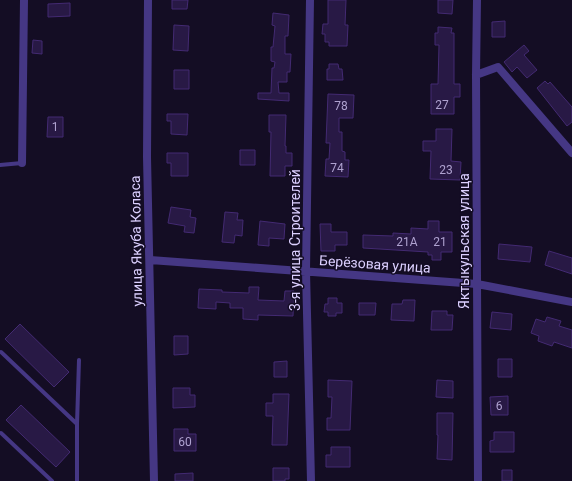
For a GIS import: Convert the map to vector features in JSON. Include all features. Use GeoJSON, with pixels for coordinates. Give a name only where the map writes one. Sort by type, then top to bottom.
{"type":"FeatureCollection","features":[{"type":"Feature","properties":{"kind":"street"},"geometry":{"type":"LineString","coordinates":[[22,163],[24,0]]}},
{"type":"Feature","properties":{"kind":"street","name":"улица Якуба Коласа"},"geometry":{"type":"LineString","coordinates":[[148,0],[147,157],[154,481]]}},
{"type":"Feature","properties":{"kind":"street","name":"3-я улица Строителей"},"geometry":{"type":"LineString","coordinates":[[310,0],[306,272],[311,481]]}},
{"type":"Feature","properties":{"kind":"street","name":"Яктыкульская улица"},"geometry":{"type":"LineString","coordinates":[[477,0],[478,481]]}},
{"type":"Feature","properties":{"kind":"street"},"geometry":{"type":"LineString","coordinates":[[476,75],[498,67],[572,154]]}},
{"type":"Feature","properties":{"kind":"street","name":"Берёзовая улица"},"geometry":{"type":"LineString","coordinates":[[150,260],[477,284],[572,302]]}},
{"type":"Feature","properties":{"kind":"lane"},"geometry":{"type":"LineString","coordinates":[[0,165],[22,163]]}},
{"type":"Feature","properties":{"kind":"lane"},"geometry":{"type":"LineString","coordinates":[[0,352],[77,424]]}},
{"type":"Feature","properties":{"kind":"lane"},"geometry":{"type":"LineString","coordinates":[[77,481],[79,360]]}},
{"type":"Feature","properties":{"kind":"lane"},"geometry":{"type":"LineString","coordinates":[[1,432],[52,481]]}},
{"type":"Feature","properties":{"kind":"building"},"geometry":{"type":"Polygon","coordinates":[[[172,0],[188,0],[187,9],[172,9],[172,0]]]}},
{"type":"Feature","properties":{"kind":"building"},"geometry":{"type":"Polygon","coordinates":[[[328,0],[346,0],[345,25],[348,25],[347,46],[329,46],[329,42],[325,42],[325,34],[322,34],[323,24],[328,24],[328,0]]]}},
{"type":"Feature","properties":{"kind":"building"},"geometry":{"type":"Polygon","coordinates":[[[438,0],[453,0],[452,14],[438,13],[438,0]]]}},
{"type":"Feature","properties":{"kind":"building"},"geometry":{"type":"Polygon","coordinates":[[[70,3],[70,16],[48,17],[48,4],[70,3]]]}},
{"type":"Feature","properties":{"kind":"building"},"geometry":{"type":"Polygon","coordinates":[[[273,13],[289,15],[288,36],[285,36],[285,54],[291,54],[290,72],[287,72],[287,82],[278,82],[279,93],[289,93],[289,101],[258,99],[258,93],[271,93],[272,68],[274,68],[275,62],[271,61],[271,47],[273,47],[275,26],[272,25],[273,13]]]}},
{"type":"Feature","properties":{"kind":"building"},"geometry":{"type":"Polygon","coordinates":[[[505,21],[505,37],[492,37],[492,22],[505,21]]]}},
{"type":"Feature","properties":{"kind":"building"},"geometry":{"type":"Polygon","coordinates":[[[174,25],[189,26],[188,51],[173,50],[174,25]]]}},
{"type":"Feature","properties":{"kind":"building"},"geometry":{"type":"Polygon","coordinates":[[[438,27],[452,28],[451,33],[454,33],[454,84],[460,84],[460,97],[454,97],[454,114],[431,114],[431,84],[438,84],[439,45],[435,45],[435,33],[438,33],[438,27]]]}},
{"type":"Feature","properties":{"kind":"building"},"geometry":{"type":"Polygon","coordinates":[[[33,40],[42,41],[42,54],[32,53],[33,40]]]}},
{"type":"Feature","properties":{"kind":"building"},"geometry":{"type":"Polygon","coordinates":[[[524,45],[529,51],[524,55],[537,70],[527,78],[517,67],[512,72],[504,62],[524,45]]]}},
{"type":"Feature","properties":{"kind":"building"},"geometry":{"type":"Polygon","coordinates":[[[329,64],[338,64],[339,69],[342,69],[343,80],[327,80],[327,69],[329,69],[329,64]]]}},
{"type":"Feature","properties":{"kind":"building"},"geometry":{"type":"Polygon","coordinates":[[[174,70],[189,70],[189,89],[174,89],[174,70]]]}},
{"type":"Feature","properties":{"kind":"building"},"geometry":{"type":"Polygon","coordinates":[[[545,81],[548,84],[550,82],[572,107],[572,122],[567,126],[537,88],[545,81]]]}},
{"type":"Feature","properties":{"kind":"building"},"geometry":{"type":"Polygon","coordinates":[[[328,94],[354,95],[353,118],[339,118],[339,132],[342,132],[342,151],[345,152],[345,160],[349,160],[348,177],[325,176],[326,159],[329,159],[330,143],[326,143],[328,94]]]}},
{"type":"Feature","properties":{"kind":"building"},"geometry":{"type":"Polygon","coordinates":[[[167,114],[188,114],[187,135],[171,134],[171,121],[167,121],[167,114]]]}},
{"type":"Feature","properties":{"kind":"building"},"geometry":{"type":"Polygon","coordinates":[[[269,115],[286,115],[285,146],[286,153],[292,153],[292,166],[285,166],[285,176],[270,176],[271,132],[269,132],[269,115]]]}},
{"type":"Feature","properties":{"kind":"building"},"geometry":{"type":"Polygon","coordinates":[[[48,117],[63,117],[63,137],[47,137],[48,117]]]}},
{"type":"Feature","properties":{"kind":"building"},"geometry":{"type":"Polygon","coordinates":[[[436,129],[452,129],[451,161],[461,162],[460,180],[430,179],[431,151],[423,151],[423,141],[436,141],[436,129]]]}},
{"type":"Feature","properties":{"kind":"building"},"geometry":{"type":"Polygon","coordinates":[[[240,150],[255,150],[255,165],[240,165],[240,150]]]}},
{"type":"Feature","properties":{"kind":"building"},"geometry":{"type":"Polygon","coordinates":[[[167,153],[188,153],[188,176],[171,176],[171,163],[167,163],[167,153]]]}},
{"type":"Feature","properties":{"kind":"building"},"geometry":{"type":"Polygon","coordinates":[[[171,207],[191,210],[190,217],[196,218],[194,233],[184,232],[185,226],[168,223],[171,207]]]}},
{"type":"Feature","properties":{"kind":"building"},"geometry":{"type":"Polygon","coordinates":[[[225,212],[238,213],[237,220],[243,220],[242,236],[235,235],[234,243],[222,242],[225,212]]]}},
{"type":"Feature","properties":{"kind":"building"},"geometry":{"type":"Polygon","coordinates":[[[260,221],[285,224],[284,239],[269,238],[269,246],[258,245],[260,221]]]}},
{"type":"Feature","properties":{"kind":"building"},"geometry":{"type":"Polygon","coordinates":[[[428,221],[439,221],[439,232],[452,232],[452,252],[441,252],[441,260],[432,260],[432,255],[428,255],[428,252],[363,248],[363,235],[393,236],[393,233],[411,234],[411,228],[428,229],[428,221]]]}},
{"type":"Feature","properties":{"kind":"building"},"geometry":{"type":"Polygon","coordinates":[[[320,224],[331,224],[331,232],[347,232],[347,245],[335,245],[335,251],[321,251],[320,224]]]}},
{"type":"Feature","properties":{"kind":"building"},"geometry":{"type":"Polygon","coordinates":[[[499,244],[532,247],[530,262],[498,259],[499,244]]]}},
{"type":"Feature","properties":{"kind":"building"},"geometry":{"type":"Polygon","coordinates":[[[549,251],[572,258],[572,274],[545,265],[549,251]]]}},
{"type":"Feature","properties":{"kind":"building"},"geometry":{"type":"Polygon","coordinates":[[[249,287],[259,287],[258,300],[284,301],[285,291],[294,291],[293,316],[258,315],[258,320],[243,319],[243,308],[230,308],[230,303],[216,302],[216,309],[198,308],[199,289],[249,293],[249,287]]]}},
{"type":"Feature","properties":{"kind":"building"},"geometry":{"type":"Polygon","coordinates":[[[328,298],[337,298],[337,303],[342,303],[342,313],[336,313],[336,316],[328,316],[328,312],[324,312],[325,304],[328,304],[328,298]]]}},
{"type":"Feature","properties":{"kind":"building"},"geometry":{"type":"Polygon","coordinates":[[[403,300],[415,300],[414,321],[391,320],[392,304],[402,304],[403,300]]]}},
{"type":"Feature","properties":{"kind":"building"},"geometry":{"type":"Polygon","coordinates":[[[359,303],[376,303],[375,315],[359,315],[359,303]]]}},
{"type":"Feature","properties":{"kind":"building"},"geometry":{"type":"Polygon","coordinates":[[[432,311],[447,311],[447,315],[453,315],[452,330],[431,330],[432,311]]]}},
{"type":"Feature","properties":{"kind":"building"},"geometry":{"type":"Polygon","coordinates":[[[492,312],[512,314],[511,330],[490,328],[492,312]]]}},
{"type":"Feature","properties":{"kind":"building"},"geometry":{"type":"Polygon","coordinates":[[[547,317],[561,321],[559,326],[572,330],[572,348],[554,342],[552,346],[538,341],[539,336],[531,333],[536,319],[545,322],[547,317]]]}},
{"type":"Feature","properties":{"kind":"building"},"geometry":{"type":"Polygon","coordinates":[[[20,324],[69,372],[54,387],[5,339],[20,324]]]}},
{"type":"Feature","properties":{"kind":"building"},"geometry":{"type":"Polygon","coordinates":[[[174,336],[188,336],[188,354],[174,355],[174,336]]]}},
{"type":"Feature","properties":{"kind":"building"},"geometry":{"type":"Polygon","coordinates":[[[498,359],[512,359],[512,377],[498,377],[498,359]]]}},
{"type":"Feature","properties":{"kind":"building"},"geometry":{"type":"Polygon","coordinates":[[[287,361],[287,377],[274,377],[274,362],[287,361]]]}},
{"type":"Feature","properties":{"kind":"building"},"geometry":{"type":"Polygon","coordinates":[[[328,380],[352,381],[350,430],[327,430],[327,418],[331,418],[332,397],[328,397],[328,380]]]}},
{"type":"Feature","properties":{"kind":"building"},"geometry":{"type":"Polygon","coordinates":[[[437,380],[453,381],[453,398],[436,397],[437,380]]]}},
{"type":"Feature","properties":{"kind":"building"},"geometry":{"type":"Polygon","coordinates":[[[173,388],[190,388],[190,395],[195,395],[195,407],[173,408],[173,388]]]}},
{"type":"Feature","properties":{"kind":"building"},"geometry":{"type":"Polygon","coordinates":[[[273,394],[289,394],[287,445],[272,445],[273,416],[266,416],[266,403],[273,403],[273,394]]]}},
{"type":"Feature","properties":{"kind":"building"},"geometry":{"type":"Polygon","coordinates":[[[508,396],[508,415],[491,415],[490,397],[508,396]]]}},
{"type":"Feature","properties":{"kind":"building"},"geometry":{"type":"Polygon","coordinates":[[[21,405],[70,452],[56,467],[6,420],[21,405]]]}},
{"type":"Feature","properties":{"kind":"building"},"geometry":{"type":"Polygon","coordinates":[[[437,413],[453,413],[452,460],[437,459],[437,413]]]}},
{"type":"Feature","properties":{"kind":"building"},"geometry":{"type":"Polygon","coordinates":[[[174,429],[188,429],[188,434],[196,434],[196,451],[174,451],[174,429]]]}},
{"type":"Feature","properties":{"kind":"building"},"geometry":{"type":"Polygon","coordinates":[[[494,432],[514,432],[514,452],[490,452],[490,441],[494,440],[494,432]]]}},
{"type":"Feature","properties":{"kind":"building"},"geometry":{"type":"Polygon","coordinates":[[[331,447],[350,447],[350,467],[326,467],[326,455],[331,455],[331,447]]]}},
{"type":"Feature","properties":{"kind":"building"},"geometry":{"type":"Polygon","coordinates":[[[273,468],[289,468],[289,479],[285,479],[285,481],[273,481],[273,468]]]}},
{"type":"Feature","properties":{"kind":"building"},"geometry":{"type":"Polygon","coordinates":[[[502,470],[512,470],[512,481],[502,481],[502,470]]]}},
{"type":"Feature","properties":{"kind":"building"},"geometry":{"type":"Polygon","coordinates":[[[193,473],[193,481],[175,481],[175,474],[193,473]]]}}]}
